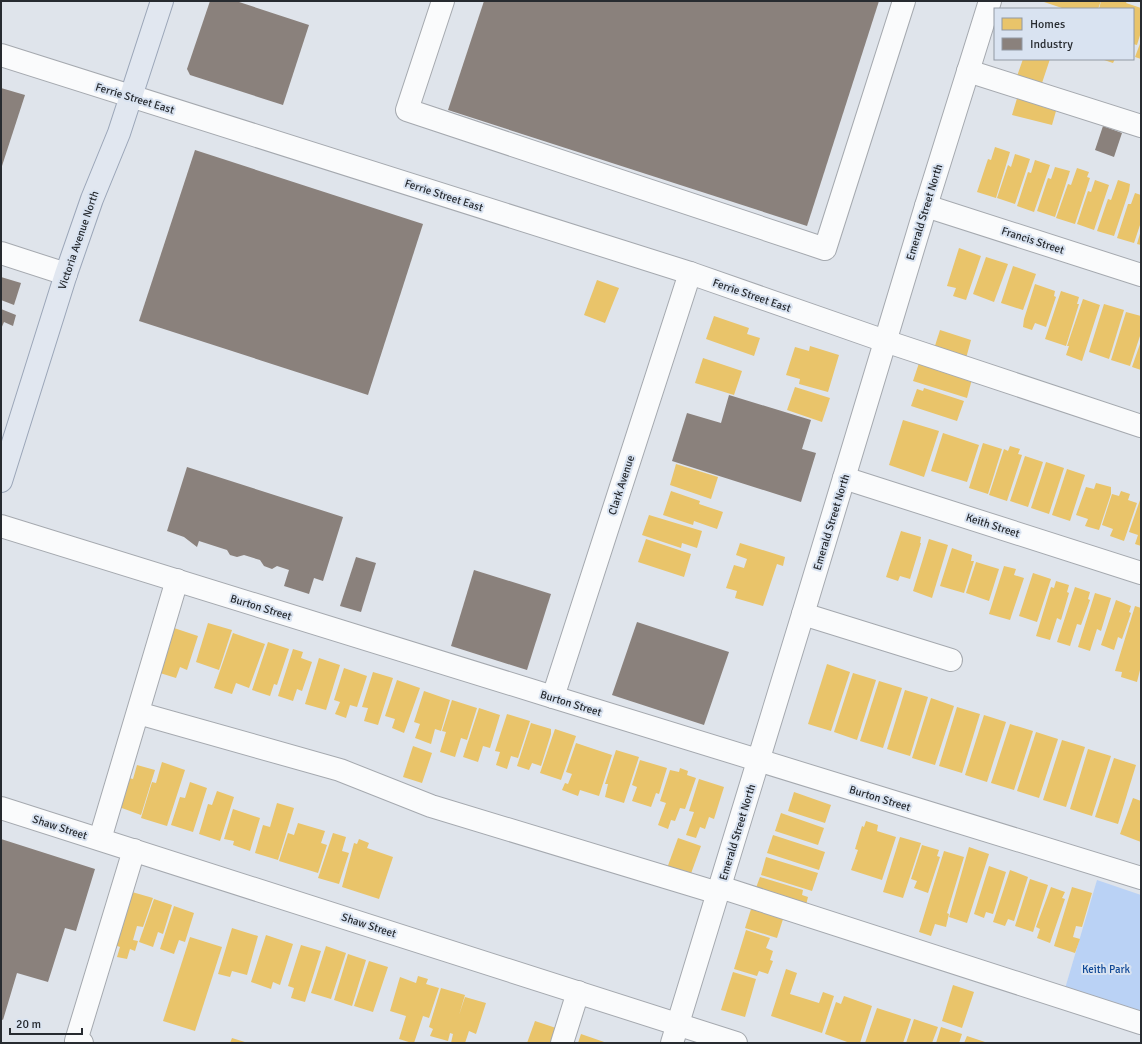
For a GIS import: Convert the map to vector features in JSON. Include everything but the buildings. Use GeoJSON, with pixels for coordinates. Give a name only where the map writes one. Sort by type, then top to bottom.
{"type":"FeatureCollection","features":[{"type":"Feature","properties":{"kind":"main road","name":"Victoria Avenue North"},"geometry":{"type":"LineString","coordinates":[[1,481],[66,274],[92,199],[119,133],[162,1]]}},
{"type":"Feature","properties":{"kind":"street"},"geometry":{"type":"LineString","coordinates":[[442,1],[407,110],[825,249],[904,1]]}},
{"type":"Feature","properties":{"kind":"street","name":"Emerald Street North"},"geometry":{"type":"LineString","coordinates":[[675,1033],[926,206],[990,1]]}},
{"type":"Feature","properties":{"kind":"street","name":"Ferrie Street East"},"geometry":{"type":"LineString","coordinates":[[1,55],[690,273],[885,341],[1141,426]]}},
{"type":"Feature","properties":{"kind":"street"},"geometry":{"type":"LineString","coordinates":[[968,71],[1141,126]]}},
{"type":"Feature","properties":{"kind":"street","name":"Francis Street"},"geometry":{"type":"LineString","coordinates":[[926,206],[1141,275]]}},
{"type":"Feature","properties":{"kind":"street"},"geometry":{"type":"LineString","coordinates":[[1,253],[66,274]]}},
{"type":"Feature","properties":{"kind":"street","name":"Clark Avenue"},"geometry":{"type":"LineString","coordinates":[[553,697],[690,273]]}},
{"type":"Feature","properties":{"kind":"street","name":"Keith Street"},"geometry":{"type":"LineString","coordinates":[[844,478],[1141,573]]}},
{"type":"Feature","properties":{"kind":"street","name":"Burton Street"},"geometry":{"type":"LineString","coordinates":[[1,526],[1141,878]]}},
{"type":"Feature","properties":{"kind":"street"},"geometry":{"type":"LineString","coordinates":[[100,839],[177,580]]}},
{"type":"Feature","properties":{"kind":"street"},"geometry":{"type":"LineString","coordinates":[[803,614],[951,660]]}},
{"type":"Feature","properties":{"kind":"street"},"geometry":{"type":"LineString","coordinates":[[138,713],[340,770],[431,806],[719,890],[1141,1023]]}},
{"type":"Feature","properties":{"kind":"street","name":"Shaw Street"},"geometry":{"type":"LineString","coordinates":[[1,808],[578,992],[675,1033],[736,1043]]}},
{"type":"Feature","properties":{"kind":"street"},"geometry":{"type":"LineString","coordinates":[[82,1043],[76,1041],[134,850]]}},
{"type":"Feature","properties":{"kind":"street"},"geometry":{"type":"LineString","coordinates":[[562,1043],[578,992]]}},
{"type":"Feature","properties":{"kind":"green space","name":"Keith Park"},"geometry":{"type":"Polygon","coordinates":[[[1097,880],[1141,895],[1141,1019],[1064,992],[1097,880]]]}}]}
